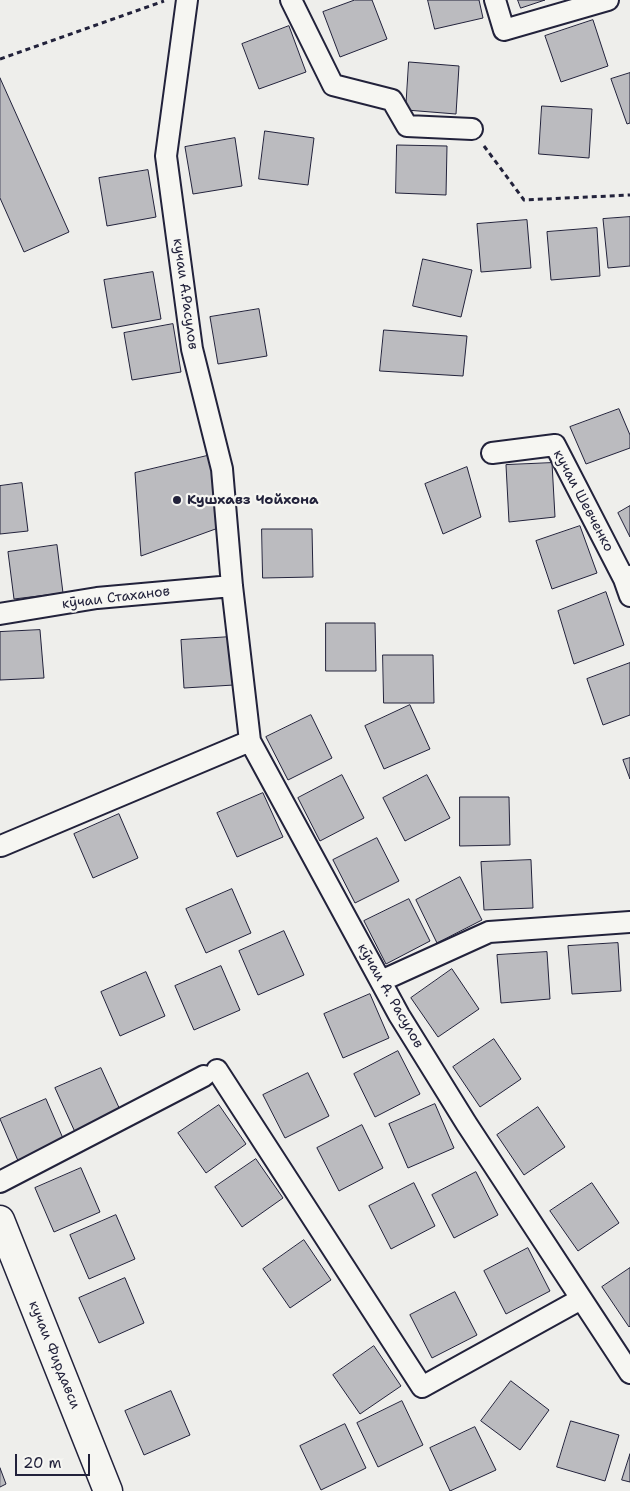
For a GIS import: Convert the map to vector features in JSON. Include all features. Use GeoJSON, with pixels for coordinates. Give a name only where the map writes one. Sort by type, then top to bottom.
{"type":"FeatureCollection","features":[{"type":"Feature","properties":{"kind":"street","name":"кучаи А.Расулов"},"geometry":{"type":"LineString","coordinates":[[187,0],[166,156],[192,349],[222,469],[232,586]]}},
{"type":"Feature","properties":{"kind":"street"},"geometry":{"type":"LineString","coordinates":[[291,0],[333,85],[392,100],[407,126],[472,129]]}},
{"type":"Feature","properties":{"kind":"street"},"geometry":{"type":"LineString","coordinates":[[495,0],[504,30],[608,0]]}},
{"type":"Feature","properties":{"kind":"street","name":"кучаи Шевченко"},"geometry":{"type":"LineString","coordinates":[[492,454],[555,445],[628,583]]}},
{"type":"Feature","properties":{"kind":"street","name":"кӯчаи Стаханов"},"geometry":{"type":"LineString","coordinates":[[0,614],[97,598],[232,586]]}},
{"type":"Feature","properties":{"kind":"street","name":"кӯчаи А. Расулов"},"geometry":{"type":"LineString","coordinates":[[232,586],[250,742],[399,1015],[466,1123],[630,1373]]}},
{"type":"Feature","properties":{"kind":"street"},"geometry":{"type":"LineString","coordinates":[[1,846],[250,742]]}},
{"type":"Feature","properties":{"kind":"street"},"geometry":{"type":"LineString","coordinates":[[381,981],[489,932],[630,922]]}},
{"type":"Feature","properties":{"kind":"street"},"geometry":{"type":"LineString","coordinates":[[0,1182],[210,1073],[422,1387],[581,1299]]}},
{"type":"Feature","properties":{"kind":"street","name":"кучаи Фирдавси"},"geometry":{"type":"LineString","coordinates":[[0,1220],[108,1491]]}},
{"type":"Feature","properties":{"kind":"path"},"geometry":{"type":"LineString","coordinates":[[0,59],[166,0]]}},
{"type":"Feature","properties":{"kind":"path"},"geometry":{"type":"LineString","coordinates":[[472,129],[524,200],[630,195]]}},
{"type":"Feature","properties":{"kind":"building"},"geometry":{"type":"Polygon","coordinates":[[[355,0],[372,0],[387,39],[340,57],[323,12],[355,0]]]}},
{"type":"Feature","properties":{"kind":"building"},"geometry":{"type":"Polygon","coordinates":[[[428,0],[479,0],[483,18],[435,29],[428,0]]]}},
{"type":"Feature","properties":{"kind":"building"},"geometry":{"type":"Polygon","coordinates":[[[518,0],[545,0],[521,8],[518,0]]]}},
{"type":"Feature","properties":{"kind":"building"},"geometry":{"type":"Polygon","coordinates":[[[593,20],[608,66],[561,82],[545,36],[593,20]]]}},
{"type":"Feature","properties":{"kind":"building"},"geometry":{"type":"Polygon","coordinates":[[[289,26],[306,72],[259,89],[242,44],[289,26]]]}},
{"type":"Feature","properties":{"kind":"building"},"geometry":{"type":"Polygon","coordinates":[[[409,62],[459,66],[456,114],[406,110],[409,62]]]}},
{"type":"Feature","properties":{"kind":"building"},"geometry":{"type":"Polygon","coordinates":[[[630,73],[630,123],[627,124],[611,79],[630,73]]]}},
{"type":"Feature","properties":{"kind":"building"},"geometry":{"type":"Polygon","coordinates":[[[0,78],[69,232],[24,252],[0,198],[0,78]]]}},
{"type":"Feature","properties":{"kind":"building"},"geometry":{"type":"Polygon","coordinates":[[[542,106],[592,109],[589,158],[539,154],[542,106]]]}},
{"type":"Feature","properties":{"kind":"building"},"geometry":{"type":"Polygon","coordinates":[[[265,131],[314,138],[308,185],[259,179],[265,131]]]}},
{"type":"Feature","properties":{"kind":"building"},"geometry":{"type":"Polygon","coordinates":[[[235,138],[242,186],[193,194],[185,147],[235,138]]]}},
{"type":"Feature","properties":{"kind":"building"},"geometry":{"type":"Polygon","coordinates":[[[397,145],[447,146],[446,195],[396,193],[397,145]]]}},
{"type":"Feature","properties":{"kind":"building"},"geometry":{"type":"Polygon","coordinates":[[[148,170],[156,217],[107,226],[99,178],[148,170]]]}},
{"type":"Feature","properties":{"kind":"building"},"geometry":{"type":"Polygon","coordinates":[[[630,217],[630,266],[608,268],[603,219],[630,217]]]}},
{"type":"Feature","properties":{"kind":"building"},"geometry":{"type":"Polygon","coordinates":[[[527,220],[531,268],[481,272],[477,224],[527,220]]]}},
{"type":"Feature","properties":{"kind":"building"},"geometry":{"type":"Polygon","coordinates":[[[597,228],[600,276],[551,280],[547,232],[597,228]]]}},
{"type":"Feature","properties":{"kind":"building"},"geometry":{"type":"Polygon","coordinates":[[[423,259],[472,270],[461,317],[413,306],[423,259]]]}},
{"type":"Feature","properties":{"kind":"building"},"geometry":{"type":"Polygon","coordinates":[[[153,272],[161,319],[112,328],[104,280],[153,272]]]}},
{"type":"Feature","properties":{"kind":"building"},"geometry":{"type":"Polygon","coordinates":[[[259,309],[267,356],[218,364],[210,317],[259,309]]]}},
{"type":"Feature","properties":{"kind":"building"},"geometry":{"type":"Polygon","coordinates":[[[173,324],[181,372],[132,380],[124,333],[173,324]]]}},
{"type":"Feature","properties":{"kind":"building"},"geometry":{"type":"Polygon","coordinates":[[[384,330],[467,336],[463,376],[380,371],[384,330]]]}},
{"type":"Feature","properties":{"kind":"building"},"geometry":{"type":"Polygon","coordinates":[[[619,409],[630,435],[630,448],[586,464],[570,427],[619,409]]]}},
{"type":"Feature","properties":{"kind":"building","name":"Кушхавз Чойхона"},"geometry":{"type":"Polygon","coordinates":[[[211,455],[221,527],[141,556],[135,473],[211,455]]]}},
{"type":"Feature","properties":{"kind":"building"},"geometry":{"type":"Polygon","coordinates":[[[552,463],[555,517],[509,522],[506,465],[552,463]]]}},
{"type":"Feature","properties":{"kind":"building"},"geometry":{"type":"Polygon","coordinates":[[[467,467],[481,517],[443,534],[425,484],[467,467]]]}},
{"type":"Feature","properties":{"kind":"building"},"geometry":{"type":"Polygon","coordinates":[[[22,483],[28,531],[0,534],[0,486],[22,483]]]}},
{"type":"Feature","properties":{"kind":"building"},"geometry":{"type":"Polygon","coordinates":[[[630,506],[630,537],[618,513],[630,506]]]}},
{"type":"Feature","properties":{"kind":"building"},"geometry":{"type":"Polygon","coordinates":[[[580,526],[597,573],[552,589],[536,541],[580,526]]]}},
{"type":"Feature","properties":{"kind":"building"},"geometry":{"type":"Polygon","coordinates":[[[262,529],[312,529],[313,577],[263,578],[262,529]]]}},
{"type":"Feature","properties":{"kind":"building"},"geometry":{"type":"Polygon","coordinates":[[[57,545],[63,593],[14,599],[8,552],[57,545]]]}},
{"type":"Feature","properties":{"kind":"building"},"geometry":{"type":"Polygon","coordinates":[[[606,592],[624,645],[574,664],[558,611],[606,592]]]}},
{"type":"Feature","properties":{"kind":"building"},"geometry":{"type":"Polygon","coordinates":[[[326,623],[375,623],[376,671],[326,671],[326,623]]]}},
{"type":"Feature","properties":{"kind":"building"},"geometry":{"type":"Polygon","coordinates":[[[40,630],[44,678],[0,680],[0,632],[40,630]]]}},
{"type":"Feature","properties":{"kind":"building"},"geometry":{"type":"Polygon","coordinates":[[[231,637],[234,685],[184,688],[181,640],[231,637]]]}},
{"type":"Feature","properties":{"kind":"building"},"geometry":{"type":"Polygon","coordinates":[[[383,655],[433,655],[434,703],[384,703],[383,655]]]}},
{"type":"Feature","properties":{"kind":"building"},"geometry":{"type":"Polygon","coordinates":[[[630,663],[630,715],[603,725],[587,679],[630,663]]]}},
{"type":"Feature","properties":{"kind":"building"},"geometry":{"type":"Polygon","coordinates":[[[410,705],[430,749],[384,769],[365,726],[410,705]]]}},
{"type":"Feature","properties":{"kind":"building"},"geometry":{"type":"Polygon","coordinates":[[[311,715],[332,758],[288,780],[266,737],[311,715]]]}},
{"type":"Feature","properties":{"kind":"building"},"geometry":{"type":"Polygon","coordinates":[[[630,758],[630,779],[623,760],[630,758]]]}},
{"type":"Feature","properties":{"kind":"building"},"geometry":{"type":"Polygon","coordinates":[[[342,775],[364,818],[320,841],[298,798],[342,775]]]}},
{"type":"Feature","properties":{"kind":"building"},"geometry":{"type":"Polygon","coordinates":[[[427,775],[450,818],[405,841],[383,798],[427,775]]]}},
{"type":"Feature","properties":{"kind":"building"},"geometry":{"type":"Polygon","coordinates":[[[263,793],[283,837],[237,857],[217,813],[263,793]]]}},
{"type":"Feature","properties":{"kind":"building"},"geometry":{"type":"Polygon","coordinates":[[[460,797],[509,797],[510,845],[460,846],[460,797]]]}},
{"type":"Feature","properties":{"kind":"building"},"geometry":{"type":"Polygon","coordinates":[[[119,814],[138,858],[93,878],[74,834],[119,814]]]}},
{"type":"Feature","properties":{"kind":"building"},"geometry":{"type":"Polygon","coordinates":[[[377,838],[399,881],[355,903],[333,860],[377,838]]]}},
{"type":"Feature","properties":{"kind":"building"},"geometry":{"type":"Polygon","coordinates":[[[531,860],[533,908],[484,910],[481,862],[531,860]]]}},
{"type":"Feature","properties":{"kind":"building"},"geometry":{"type":"Polygon","coordinates":[[[460,877],[482,920],[437,943],[416,900],[460,877]]]}},
{"type":"Feature","properties":{"kind":"building"},"geometry":{"type":"Polygon","coordinates":[[[232,889],[251,933],[206,953],[186,909],[232,889]]]}},
{"type":"Feature","properties":{"kind":"building"},"geometry":{"type":"Polygon","coordinates":[[[409,899],[430,941],[386,964],[364,921],[409,899]]]}},
{"type":"Feature","properties":{"kind":"building"},"geometry":{"type":"Polygon","coordinates":[[[284,931],[304,975],[258,995],[239,951],[284,931]]]}},
{"type":"Feature","properties":{"kind":"building"},"geometry":{"type":"Polygon","coordinates":[[[618,943],[621,991],[572,994],[568,946],[618,943]]]}},
{"type":"Feature","properties":{"kind":"building"},"geometry":{"type":"Polygon","coordinates":[[[547,952],[550,999],[501,1003],[497,955],[547,952]]]}},
{"type":"Feature","properties":{"kind":"building"},"geometry":{"type":"Polygon","coordinates":[[[221,966],[240,1010],[194,1030],[175,986],[221,966]]]}},
{"type":"Feature","properties":{"kind":"building"},"geometry":{"type":"Polygon","coordinates":[[[452,969],[479,1009],[438,1037],[411,998],[452,969]]]}},
{"type":"Feature","properties":{"kind":"building"},"geometry":{"type":"Polygon","coordinates":[[[146,972],[165,1016],[120,1036],[101,992],[146,972]]]}},
{"type":"Feature","properties":{"kind":"building"},"geometry":{"type":"Polygon","coordinates":[[[370,994],[389,1038],[343,1058],[324,1014],[370,994]]]}},
{"type":"Feature","properties":{"kind":"building"},"geometry":{"type":"Polygon","coordinates":[[[494,1039],[521,1079],[480,1107],[453,1067],[494,1039]]]}},
{"type":"Feature","properties":{"kind":"building"},"geometry":{"type":"Polygon","coordinates":[[[398,1051],[420,1094],[375,1117],[354,1074],[398,1051]]]}},
{"type":"Feature","properties":{"kind":"building"},"geometry":{"type":"Polygon","coordinates":[[[101,1068],[121,1112],[75,1132],[55,1088],[101,1068]]]}},
{"type":"Feature","properties":{"kind":"building"},"geometry":{"type":"Polygon","coordinates":[[[308,1073],[329,1116],[285,1138],[263,1095],[308,1073]]]}},
{"type":"Feature","properties":{"kind":"building"},"geometry":{"type":"Polygon","coordinates":[[[46,1099],[65,1143],[19,1163],[0,1119],[46,1099]]]}},
{"type":"Feature","properties":{"kind":"building"},"geometry":{"type":"Polygon","coordinates":[[[435,1104],[454,1148],[408,1168],[389,1124],[435,1104]]]}},
{"type":"Feature","properties":{"kind":"building"},"geometry":{"type":"Polygon","coordinates":[[[219,1105],[246,1144],[206,1173],[178,1133],[219,1105]]]}},
{"type":"Feature","properties":{"kind":"building"},"geometry":{"type":"Polygon","coordinates":[[[538,1107],[565,1147],[524,1175],[497,1135],[538,1107]]]}},
{"type":"Feature","properties":{"kind":"building"},"geometry":{"type":"Polygon","coordinates":[[[362,1125],[383,1168],[339,1191],[317,1148],[362,1125]]]}},
{"type":"Feature","properties":{"kind":"building"},"geometry":{"type":"Polygon","coordinates":[[[256,1159],[283,1198],[242,1227],[215,1187],[256,1159]]]}},
{"type":"Feature","properties":{"kind":"building"},"geometry":{"type":"Polygon","coordinates":[[[81,1168],[100,1212],[54,1232],[35,1188],[81,1168]]]}},
{"type":"Feature","properties":{"kind":"building"},"geometry":{"type":"Polygon","coordinates":[[[476,1172],[498,1215],[454,1238],[432,1195],[476,1172]]]}},
{"type":"Feature","properties":{"kind":"building"},"geometry":{"type":"Polygon","coordinates":[[[414,1183],[435,1226],[391,1249],[369,1206],[414,1183]]]}},
{"type":"Feature","properties":{"kind":"building"},"geometry":{"type":"Polygon","coordinates":[[[592,1183],[619,1223],[578,1251],[550,1211],[592,1183]]]}},
{"type":"Feature","properties":{"kind":"building"},"geometry":{"type":"Polygon","coordinates":[[[116,1215],[135,1259],[89,1279],[70,1235],[116,1215]]]}},
{"type":"Feature","properties":{"kind":"building"},"geometry":{"type":"Polygon","coordinates":[[[304,1240],[331,1280],[290,1308],[263,1269],[304,1240]]]}},
{"type":"Feature","properties":{"kind":"building"},"geometry":{"type":"Polygon","coordinates":[[[528,1248],[550,1291],[506,1314],[484,1271],[528,1248]]]}},
{"type":"Feature","properties":{"kind":"building"},"geometry":{"type":"Polygon","coordinates":[[[630,1268],[630,1326],[629,1327],[602,1287],[630,1268]]]}},
{"type":"Feature","properties":{"kind":"building"},"geometry":{"type":"Polygon","coordinates":[[[125,1278],[144,1323],[99,1343],[79,1298],[125,1278]]]}},
{"type":"Feature","properties":{"kind":"building"},"geometry":{"type":"Polygon","coordinates":[[[455,1292],[477,1335],[432,1358],[410,1315],[455,1292]]]}},
{"type":"Feature","properties":{"kind":"building"},"geometry":{"type":"Polygon","coordinates":[[[374,1346],[401,1386],[360,1414],[333,1375],[374,1346]]]}},
{"type":"Feature","properties":{"kind":"building"},"geometry":{"type":"Polygon","coordinates":[[[511,1381],[549,1410],[520,1450],[481,1421],[511,1381]]]}},
{"type":"Feature","properties":{"kind":"building"},"geometry":{"type":"Polygon","coordinates":[[[171,1391],[190,1435],[144,1455],[125,1411],[171,1391]]]}},
{"type":"Feature","properties":{"kind":"building"},"geometry":{"type":"Polygon","coordinates":[[[402,1401],[423,1445],[378,1467],[357,1423],[402,1401]]]}},
{"type":"Feature","properties":{"kind":"building"},"geometry":{"type":"Polygon","coordinates":[[[571,1421],[619,1435],[605,1481],[557,1467],[571,1421]]]}},
{"type":"Feature","properties":{"kind":"building"},"geometry":{"type":"Polygon","coordinates":[[[345,1424],[366,1468],[321,1490],[300,1446],[345,1424]]]}},
{"type":"Feature","properties":{"kind":"building"},"geometry":{"type":"Polygon","coordinates":[[[475,1427],[496,1470],[450,1491],[430,1448],[475,1427]]]}},
{"type":"Feature","properties":{"kind":"building"},"geometry":{"type":"Polygon","coordinates":[[[630,1454],[630,1482],[622,1480],[630,1454]]]}},
{"type":"Feature","properties":{"kind":"building"},"geometry":{"type":"Polygon","coordinates":[[[0,1468],[6,1484],[0,1487],[0,1468]]]}},
{"type":"Feature","properties":{"kind":"place","name":"Кушхавз Чойхона"},"geometry":{"type":"Point","coordinates":[177,500]}}]}
